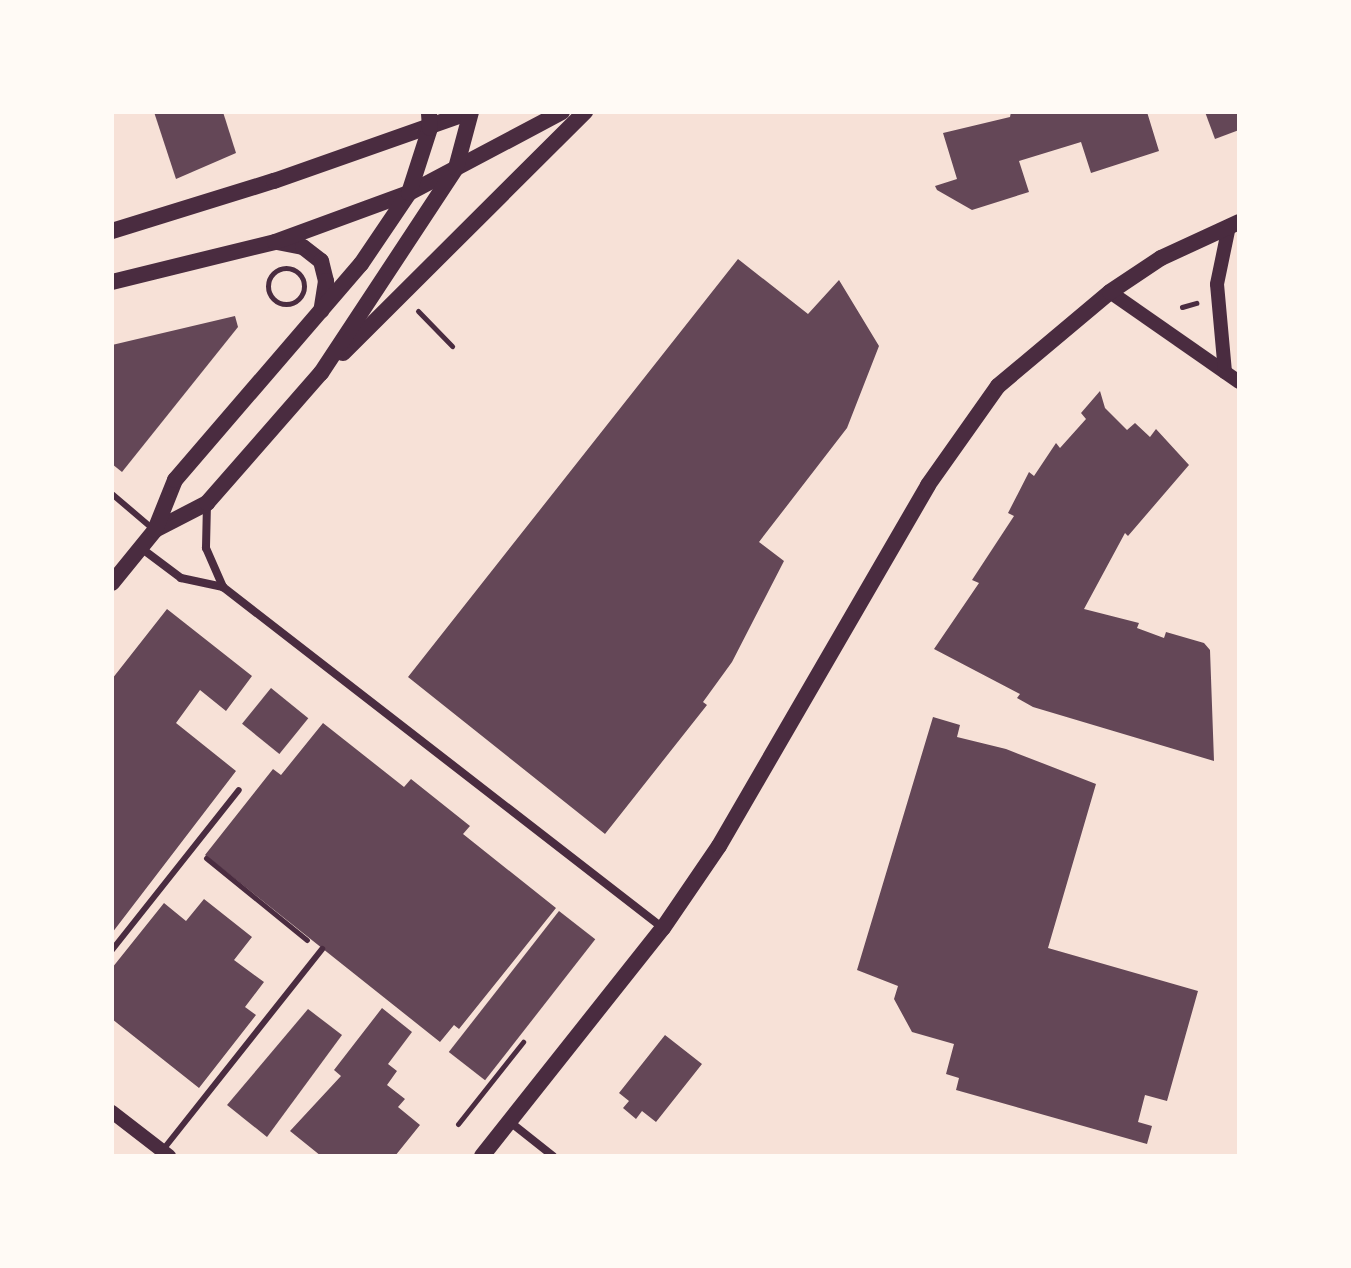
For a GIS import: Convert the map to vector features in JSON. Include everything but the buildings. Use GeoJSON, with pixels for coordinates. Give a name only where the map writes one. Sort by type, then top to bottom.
{"type":"FeatureCollection","features":[{"type":"Feature","properties":{"kind":"main road"},"geometry":{"type":"LineString","coordinates":[[112,231],[430,120],[470,112],[456,168],[321,373]]}},
{"type":"Feature","properties":{"kind":"main road"},"geometry":{"type":"LineString","coordinates":[[112,282],[275,242],[409,193],[562,112]]}},
{"type":"Feature","properties":{"kind":"main road"},"geometry":{"type":"LineString","coordinates":[[155,530],[207,503],[321,373],[403,298],[585,112]]}},
{"type":"Feature","properties":{"kind":"main road"},"geometry":{"type":"LineString","coordinates":[[112,583],[155,530],[175,480],[361,264],[409,193],[430,120]]}},
{"type":"Feature","properties":{"kind":"main road"},"geometry":{"type":"LineString","coordinates":[[482,1156],[663,928],[770,766],[928,485],[998,386],[1110,292],[1161,258],[1234,224]]}},
{"type":"Feature","properties":{"kind":"main road"},"geometry":{"type":"LineString","coordinates":[[275,242],[303,247],[321,261],[326,281],[321,311]]}},
{"type":"Feature","properties":{"kind":"street"},"geometry":{"type":"LineString","coordinates":[[1225,372],[1217,284],[1234,224]]}},
{"type":"Feature","properties":{"kind":"street"},"geometry":{"type":"LineString","coordinates":[[1110,292],[1239,382]]}},
{"type":"Feature","properties":{"kind":"street"},"geometry":{"type":"LineString","coordinates":[[207,503],[206,548],[223,587]]}},
{"type":"Feature","properties":{"kind":"street"},"geometry":{"type":"LineString","coordinates":[[141,547],[181,578],[223,587],[663,928]]}},
{"type":"Feature","properties":{"kind":"street"},"geometry":{"type":"LineString","coordinates":[[112,1112],[165,1153]]}},
{"type":"Feature","properties":{"kind":"street"},"geometry":{"type":"LineString","coordinates":[[510,1122],[553,1156]]}},
{"type":"Feature","properties":{"kind":"lane"},"geometry":{"type":"LineString","coordinates":[[112,494],[155,530]]}},
{"type":"Feature","properties":{"kind":"lane"},"geometry":{"type":"LineString","coordinates":[[112,950],[239,790]]}},
{"type":"Feature","properties":{"kind":"lane"},"geometry":{"type":"LineString","coordinates":[[165,1153],[322,949]]}},
{"type":"Feature","properties":{"kind":"path"},"geometry":{"type":"LineString","coordinates":[[285,268],[300,275],[304,286],[300,297],[289,304],[273,298],[268,287],[271,276],[285,268]]}},
{"type":"Feature","properties":{"kind":"path"},"geometry":{"type":"LineString","coordinates":[[1182,307],[1201,302]]}},
{"type":"Feature","properties":{"kind":"path"},"geometry":{"type":"LineString","coordinates":[[415,307],[452,346]]}},
{"type":"Feature","properties":{"kind":"path"},"geometry":{"type":"LineString","coordinates":[[193,848],[303,934],[316,956]]}},
{"type":"Feature","properties":{"kind":"path"},"geometry":{"type":"LineString","coordinates":[[458,1124],[523,1042]]}}]}
